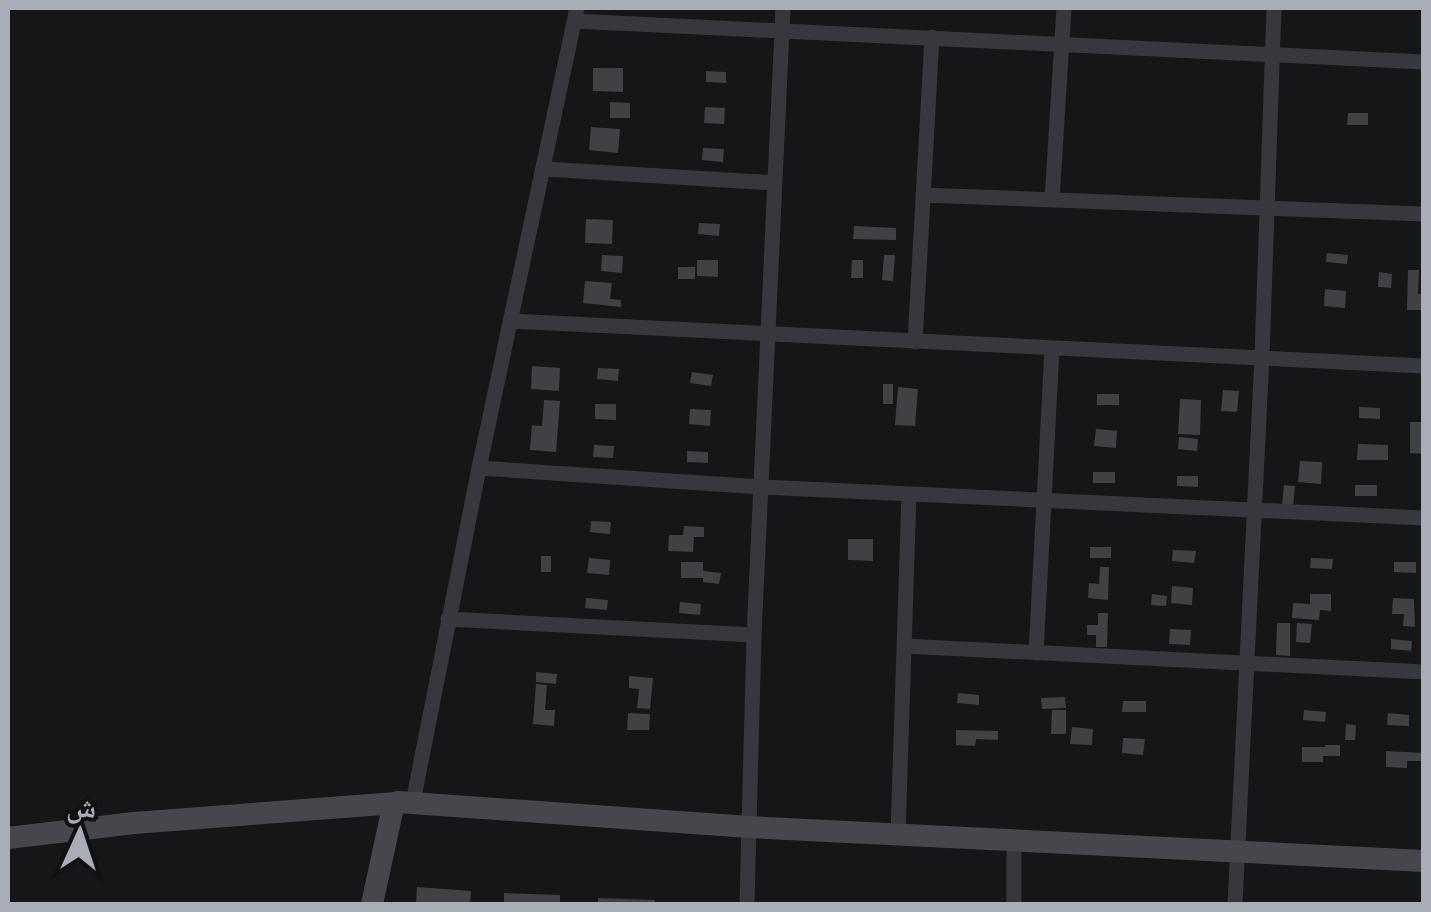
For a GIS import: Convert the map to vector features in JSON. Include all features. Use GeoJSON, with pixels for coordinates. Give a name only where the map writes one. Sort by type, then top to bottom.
{"type":"FeatureCollection","features":[{"type":"Feature","properties":{"kind":"street"},"geometry":{"type":"LineString","coordinates":[[747,904],[754,635],[783,8]]}},
{"type":"Feature","properties":{"kind":"street"},"geometry":{"type":"LineString","coordinates":[[1052,200],[1064,8]]}},
{"type":"Feature","properties":{"kind":"street"},"geometry":{"type":"LineString","coordinates":[[1235,904],[1262,356],[1274,8]]}},
{"type":"Feature","properties":{"kind":"street"},"geometry":{"type":"LineString","coordinates":[[372,904],[405,802],[448,619],[576,14],[782,29],[1424,62]]}},
{"type":"Feature","properties":{"kind":"street"},"geometry":{"type":"LineString","coordinates":[[916,342],[932,37]]}},
{"type":"Feature","properties":{"kind":"street"},"geometry":{"type":"LineString","coordinates":[[544,169],[774,183]]}},
{"type":"Feature","properties":{"kind":"street"},"geometry":{"type":"LineString","coordinates":[[924,196],[1424,214]]}},
{"type":"Feature","properties":{"kind":"street"},"geometry":{"type":"LineString","coordinates":[[511,321],[1424,366]]}},
{"type":"Feature","properties":{"kind":"street"},"geometry":{"type":"LineString","coordinates":[[1036,653],[1052,349]]}},
{"type":"Feature","properties":{"kind":"street"},"geometry":{"type":"LineString","coordinates":[[479,468],[761,487],[1424,518]]}},
{"type":"Feature","properties":{"kind":"street"},"geometry":{"type":"LineString","coordinates":[[898,833],[909,494]]}},
{"type":"Feature","properties":{"kind":"street"},"geometry":{"type":"LineString","coordinates":[[448,619],[754,635]]}},
{"type":"Feature","properties":{"kind":"street"},"geometry":{"type":"LineString","coordinates":[[904,646],[1424,672]]}},
{"type":"Feature","properties":{"kind":"street"},"geometry":{"type":"LineString","coordinates":[[8,838],[134,823],[405,802],[749,827],[1424,861]]}},
{"type":"Feature","properties":{"kind":"street"},"geometry":{"type":"LineString","coordinates":[[1014,839],[1014,904]]}},
{"type":"Feature","properties":{"kind":"building"},"geometry":{"type":"Polygon","coordinates":[[[593,68],[623,68],[623,92],[593,91],[593,68]]]}},
{"type":"Feature","properties":{"kind":"building"},"geometry":{"type":"Polygon","coordinates":[[[706,71],[726,72],[726,83],[706,82],[706,71]]]}},
{"type":"Feature","properties":{"kind":"building"},"geometry":{"type":"Polygon","coordinates":[[[610,102],[630,103],[630,118],[610,118],[610,102]]]}},
{"type":"Feature","properties":{"kind":"building"},"geometry":{"type":"Polygon","coordinates":[[[705,107],[725,108],[724,124],[704,123],[705,107]]]}},
{"type":"Feature","properties":{"kind":"building"},"geometry":{"type":"Polygon","coordinates":[[[1348,113],[1368,113],[1368,125],[1347,125],[1348,113]]]}},
{"type":"Feature","properties":{"kind":"building"},"geometry":{"type":"Polygon","coordinates":[[[591,127],[620,129],[618,153],[589,150],[591,127]]]}},
{"type":"Feature","properties":{"kind":"building"},"geometry":{"type":"Polygon","coordinates":[[[703,148],[724,149],[723,162],[702,160],[703,148]]]}},
{"type":"Feature","properties":{"kind":"building"},"geometry":{"type":"Polygon","coordinates":[[[586,219],[613,220],[612,244],[585,243],[586,219]]]}},
{"type":"Feature","properties":{"kind":"building"},"geometry":{"type":"Polygon","coordinates":[[[699,223],[720,224],[719,236],[698,234],[699,223]]]}},
{"type":"Feature","properties":{"kind":"building"},"geometry":{"type":"Polygon","coordinates":[[[854,226],[896,228],[896,240],[853,239],[854,226]]]}},
{"type":"Feature","properties":{"kind":"building"},"geometry":{"type":"Polygon","coordinates":[[[1327,253],[1348,255],[1347,264],[1326,262],[1327,253]]]}},
{"type":"Feature","properties":{"kind":"building"},"geometry":{"type":"Polygon","coordinates":[[[602,255],[623,256],[622,273],[601,271],[602,255]]]}},
{"type":"Feature","properties":{"kind":"building"},"geometry":{"type":"Polygon","coordinates":[[[884,255],[895,255],[893,281],[882,280],[884,255]]]}},
{"type":"Feature","properties":{"kind":"building"},"geometry":{"type":"Polygon","coordinates":[[[697,260],[718,260],[718,277],[697,276],[697,260]]]}},
{"type":"Feature","properties":{"kind":"building"},"geometry":{"type":"Polygon","coordinates":[[[852,260],[863,260],[863,278],[851,278],[852,260]]]}},
{"type":"Feature","properties":{"kind":"building"},"geometry":{"type":"Polygon","coordinates":[[[678,267],[695,267],[695,279],[678,279],[678,267]]]}},
{"type":"Feature","properties":{"kind":"building"},"geometry":{"type":"Polygon","coordinates":[[[1408,270],[1419,270],[1418,294],[1424,294],[1424,310],[1407,310],[1408,270]]]}},
{"type":"Feature","properties":{"kind":"building"},"geometry":{"type":"Polygon","coordinates":[[[1379,272],[1392,274],[1391,288],[1378,287],[1379,272]]]}},
{"type":"Feature","properties":{"kind":"building"},"geometry":{"type":"Polygon","coordinates":[[[585,281],[612,283],[610,299],[621,300],[621,307],[583,303],[585,281]]]}},
{"type":"Feature","properties":{"kind":"building"},"geometry":{"type":"Polygon","coordinates":[[[1325,289],[1346,291],[1345,308],[1324,306],[1325,289]]]}},
{"type":"Feature","properties":{"kind":"building"},"geometry":{"type":"Polygon","coordinates":[[[532,366],[560,368],[559,391],[531,389],[532,366]]]}},
{"type":"Feature","properties":{"kind":"building"},"geometry":{"type":"Polygon","coordinates":[[[598,368],[619,369],[618,381],[597,379],[598,368]]]}},
{"type":"Feature","properties":{"kind":"building"},"geometry":{"type":"Polygon","coordinates":[[[692,372],[713,375],[711,386],[690,383],[692,372]]]}},
{"type":"Feature","properties":{"kind":"building"},"geometry":{"type":"Polygon","coordinates":[[[883,384],[893,384],[893,404],[883,404],[883,384]]]}},
{"type":"Feature","properties":{"kind":"building"},"geometry":{"type":"Polygon","coordinates":[[[898,387],[918,389],[915,426],[895,425],[898,387]]]}},
{"type":"Feature","properties":{"kind":"building"},"geometry":{"type":"Polygon","coordinates":[[[1223,390],[1239,391],[1237,412],[1221,411],[1223,390]]]}},
{"type":"Feature","properties":{"kind":"building"},"geometry":{"type":"Polygon","coordinates":[[[1097,394],[1119,394],[1119,405],[1097,405],[1097,394]]]}},
{"type":"Feature","properties":{"kind":"building"},"geometry":{"type":"Polygon","coordinates":[[[1180,399],[1201,400],[1200,435],[1178,434],[1180,399]]]}},
{"type":"Feature","properties":{"kind":"building"},"geometry":{"type":"Polygon","coordinates":[[[544,400],[560,401],[556,452],[530,450],[532,425],[542,426],[544,400]]]}},
{"type":"Feature","properties":{"kind":"building"},"geometry":{"type":"Polygon","coordinates":[[[595,404],[616,404],[616,420],[595,419],[595,404]]]}},
{"type":"Feature","properties":{"kind":"building"},"geometry":{"type":"Polygon","coordinates":[[[1359,407],[1380,408],[1380,419],[1359,418],[1359,407]]]}},
{"type":"Feature","properties":{"kind":"building"},"geometry":{"type":"Polygon","coordinates":[[[690,409],[711,410],[710,426],[689,424],[690,409]]]}},
{"type":"Feature","properties":{"kind":"building"},"geometry":{"type":"Polygon","coordinates":[[[1410,422],[1422,422],[1424,454],[1410,453],[1410,422]]]}},
{"type":"Feature","properties":{"kind":"building"},"geometry":{"type":"Polygon","coordinates":[[[1096,429],[1117,431],[1116,448],[1094,446],[1096,429]]]}},
{"type":"Feature","properties":{"kind":"building"},"geometry":{"type":"Polygon","coordinates":[[[1179,437],[1198,439],[1197,451],[1178,449],[1179,437]]]}},
{"type":"Feature","properties":{"kind":"building"},"geometry":{"type":"Polygon","coordinates":[[[1358,444],[1388,445],[1388,460],[1357,460],[1358,444]]]}},
{"type":"Feature","properties":{"kind":"building"},"geometry":{"type":"Polygon","coordinates":[[[594,445],[614,446],[613,458],[593,457],[594,445]]]}},
{"type":"Feature","properties":{"kind":"building"},"geometry":{"type":"Polygon","coordinates":[[[687,451],[708,452],[708,463],[687,462],[687,451]]]}},
{"type":"Feature","properties":{"kind":"building"},"geometry":{"type":"Polygon","coordinates":[[[1300,461],[1322,462],[1321,484],[1298,482],[1300,461]]]}},
{"type":"Feature","properties":{"kind":"building"},"geometry":{"type":"Polygon","coordinates":[[[1093,472],[1115,472],[1115,483],[1093,483],[1093,472]]]}},
{"type":"Feature","properties":{"kind":"building"},"geometry":{"type":"Polygon","coordinates":[[[1177,476],[1198,476],[1198,487],[1177,486],[1177,476]]]}},
{"type":"Feature","properties":{"kind":"building"},"geometry":{"type":"Polygon","coordinates":[[[1284,485],[1295,486],[1293,507],[1282,506],[1284,485]]]}},
{"type":"Feature","properties":{"kind":"building"},"geometry":{"type":"Polygon","coordinates":[[[1355,485],[1377,485],[1377,496],[1355,496],[1355,485]]]}},
{"type":"Feature","properties":{"kind":"building"},"geometry":{"type":"Polygon","coordinates":[[[591,521],[611,522],[610,534],[590,532],[591,521]]]}},
{"type":"Feature","properties":{"kind":"building"},"geometry":{"type":"Polygon","coordinates":[[[684,526],[704,527],[704,537],[694,537],[693,552],[668,551],[669,535],[683,535],[684,526]]]}},
{"type":"Feature","properties":{"kind":"building"},"geometry":{"type":"Polygon","coordinates":[[[848,539],[873,539],[873,561],[848,560],[848,539]]]}},
{"type":"Feature","properties":{"kind":"building"},"geometry":{"type":"Polygon","coordinates":[[[1090,547],[1111,547],[1111,558],[1090,558],[1090,547]]]}},
{"type":"Feature","properties":{"kind":"building"},"geometry":{"type":"Polygon","coordinates":[[[1173,550],[1196,551],[1194,563],[1172,561],[1173,550]]]}},
{"type":"Feature","properties":{"kind":"building"},"geometry":{"type":"Polygon","coordinates":[[[541,556],[551,556],[551,572],[541,572],[541,556]]]}},
{"type":"Feature","properties":{"kind":"building"},"geometry":{"type":"Polygon","coordinates":[[[589,558],[610,560],[609,575],[587,573],[589,558]]]}},
{"type":"Feature","properties":{"kind":"building"},"geometry":{"type":"Polygon","coordinates":[[[1311,558],[1333,559],[1332,569],[1310,568],[1311,558]]]}},
{"type":"Feature","properties":{"kind":"building"},"geometry":{"type":"Polygon","coordinates":[[[681,562],[703,562],[703,571],[721,573],[719,584],[703,582],[703,578],[681,578],[681,562]]]}},
{"type":"Feature","properties":{"kind":"building"},"geometry":{"type":"Polygon","coordinates":[[[1394,562],[1416,562],[1416,573],[1394,572],[1394,562]]]}},
{"type":"Feature","properties":{"kind":"building"},"geometry":{"type":"Polygon","coordinates":[[[1100,567],[1109,567],[1108,600],[1088,598],[1089,583],[1099,584],[1100,567]]]}},
{"type":"Feature","properties":{"kind":"building"},"geometry":{"type":"Polygon","coordinates":[[[1172,586],[1193,588],[1192,605],[1171,603],[1172,586]]]}},
{"type":"Feature","properties":{"kind":"building"},"geometry":{"type":"Polygon","coordinates":[[[1152,594],[1167,596],[1166,606],[1151,605],[1152,594]]]}},
{"type":"Feature","properties":{"kind":"building"},"geometry":{"type":"Polygon","coordinates":[[[1310,594],[1331,594],[1331,611],[1320,610],[1319,620],[1292,618],[1293,603],[1310,604],[1310,594]]]}},
{"type":"Feature","properties":{"kind":"building"},"geometry":{"type":"Polygon","coordinates":[[[586,598],[608,600],[607,610],[585,608],[586,598]]]}},
{"type":"Feature","properties":{"kind":"building"},"geometry":{"type":"Polygon","coordinates":[[[1393,598],[1414,599],[1415,627],[1403,626],[1404,614],[1392,614],[1393,598]]]}},
{"type":"Feature","properties":{"kind":"building"},"geometry":{"type":"Polygon","coordinates":[[[680,602],[701,604],[700,615],[679,613],[680,602]]]}},
{"type":"Feature","properties":{"kind":"building"},"geometry":{"type":"Polygon","coordinates":[[[1098,613],[1108,613],[1107,647],[1096,647],[1096,635],[1087,635],[1087,625],[1098,625],[1098,613]]]}},
{"type":"Feature","properties":{"kind":"building"},"geometry":{"type":"Polygon","coordinates":[[[1277,623],[1290,623],[1290,656],[1276,655],[1277,623]]]}},
{"type":"Feature","properties":{"kind":"building"},"geometry":{"type":"Polygon","coordinates":[[[1297,623],[1312,624],[1310,643],[1296,642],[1297,623]]]}},
{"type":"Feature","properties":{"kind":"building"},"geometry":{"type":"Polygon","coordinates":[[[1170,629],[1191,630],[1190,645],[1169,644],[1170,629]]]}},
{"type":"Feature","properties":{"kind":"building"},"geometry":{"type":"Polygon","coordinates":[[[1391,639],[1412,641],[1411,651],[1391,649],[1391,639]]]}},
{"type":"Feature","properties":{"kind":"building"},"geometry":{"type":"Polygon","coordinates":[[[536,672],[557,674],[556,684],[536,682],[536,672]]]}},
{"type":"Feature","properties":{"kind":"building"},"geometry":{"type":"Polygon","coordinates":[[[629,676],[653,678],[650,709],[637,708],[639,689],[629,688],[629,676]]]}},
{"type":"Feature","properties":{"kind":"building"},"geometry":{"type":"Polygon","coordinates":[[[536,684],[547,685],[545,710],[555,710],[554,726],[533,724],[536,684]]]}},
{"type":"Feature","properties":{"kind":"building"},"geometry":{"type":"Polygon","coordinates":[[[958,693],[979,695],[979,705],[957,703],[958,693]]]}},
{"type":"Feature","properties":{"kind":"building"},"geometry":{"type":"Polygon","coordinates":[[[1065,697],[1066,708],[1042,709],[1041,698],[1065,697]]]}},
{"type":"Feature","properties":{"kind":"building"},"geometry":{"type":"Polygon","coordinates":[[[1123,701],[1146,701],[1146,712],[1122,712],[1123,701]]]}},
{"type":"Feature","properties":{"kind":"building"},"geometry":{"type":"Polygon","coordinates":[[[1052,710],[1066,710],[1066,734],[1051,734],[1052,710]]]}},
{"type":"Feature","properties":{"kind":"building"},"geometry":{"type":"Polygon","coordinates":[[[1304,710],[1326,712],[1325,722],[1303,720],[1304,710]]]}},
{"type":"Feature","properties":{"kind":"building"},"geometry":{"type":"Polygon","coordinates":[[[628,713],[650,714],[649,730],[627,730],[628,713]]]}},
{"type":"Feature","properties":{"kind":"building"},"geometry":{"type":"Polygon","coordinates":[[[1388,713],[1409,715],[1409,726],[1387,725],[1388,713]]]}},
{"type":"Feature","properties":{"kind":"building"},"geometry":{"type":"Polygon","coordinates":[[[1346,724],[1356,725],[1355,740],[1345,740],[1346,724]]]}},
{"type":"Feature","properties":{"kind":"building"},"geometry":{"type":"Polygon","coordinates":[[[1072,727],[1093,729],[1092,745],[1070,744],[1072,727]]]}},
{"type":"Feature","properties":{"kind":"building"},"geometry":{"type":"Polygon","coordinates":[[[956,730],[998,731],[998,740],[976,739],[975,746],[956,745],[956,730]]]}},
{"type":"Feature","properties":{"kind":"building"},"geometry":{"type":"Polygon","coordinates":[[[1123,738],[1145,739],[1143,755],[1122,753],[1123,738]]]}},
{"type":"Feature","properties":{"kind":"building"},"geometry":{"type":"Polygon","coordinates":[[[1340,745],[1340,756],[1323,756],[1323,762],[1302,762],[1302,747],[1340,745]]]}},
{"type":"Feature","properties":{"kind":"building"},"geometry":{"type":"Polygon","coordinates":[[[1386,751],[1424,753],[1424,761],[1407,761],[1407,768],[1386,767],[1386,751]]]}},
{"type":"Feature","properties":{"kind":"building"},"geometry":{"type":"Polygon","coordinates":[[[417,887],[471,891],[470,904],[416,904],[417,887]]]}},
{"type":"Feature","properties":{"kind":"building"},"geometry":{"type":"Polygon","coordinates":[[[504,893],[560,895],[560,904],[504,904],[504,893]]]}},
{"type":"Feature","properties":{"kind":"building"},"geometry":{"type":"Polygon","coordinates":[[[598,898],[655,900],[655,904],[598,904],[598,898]]]}}]}
